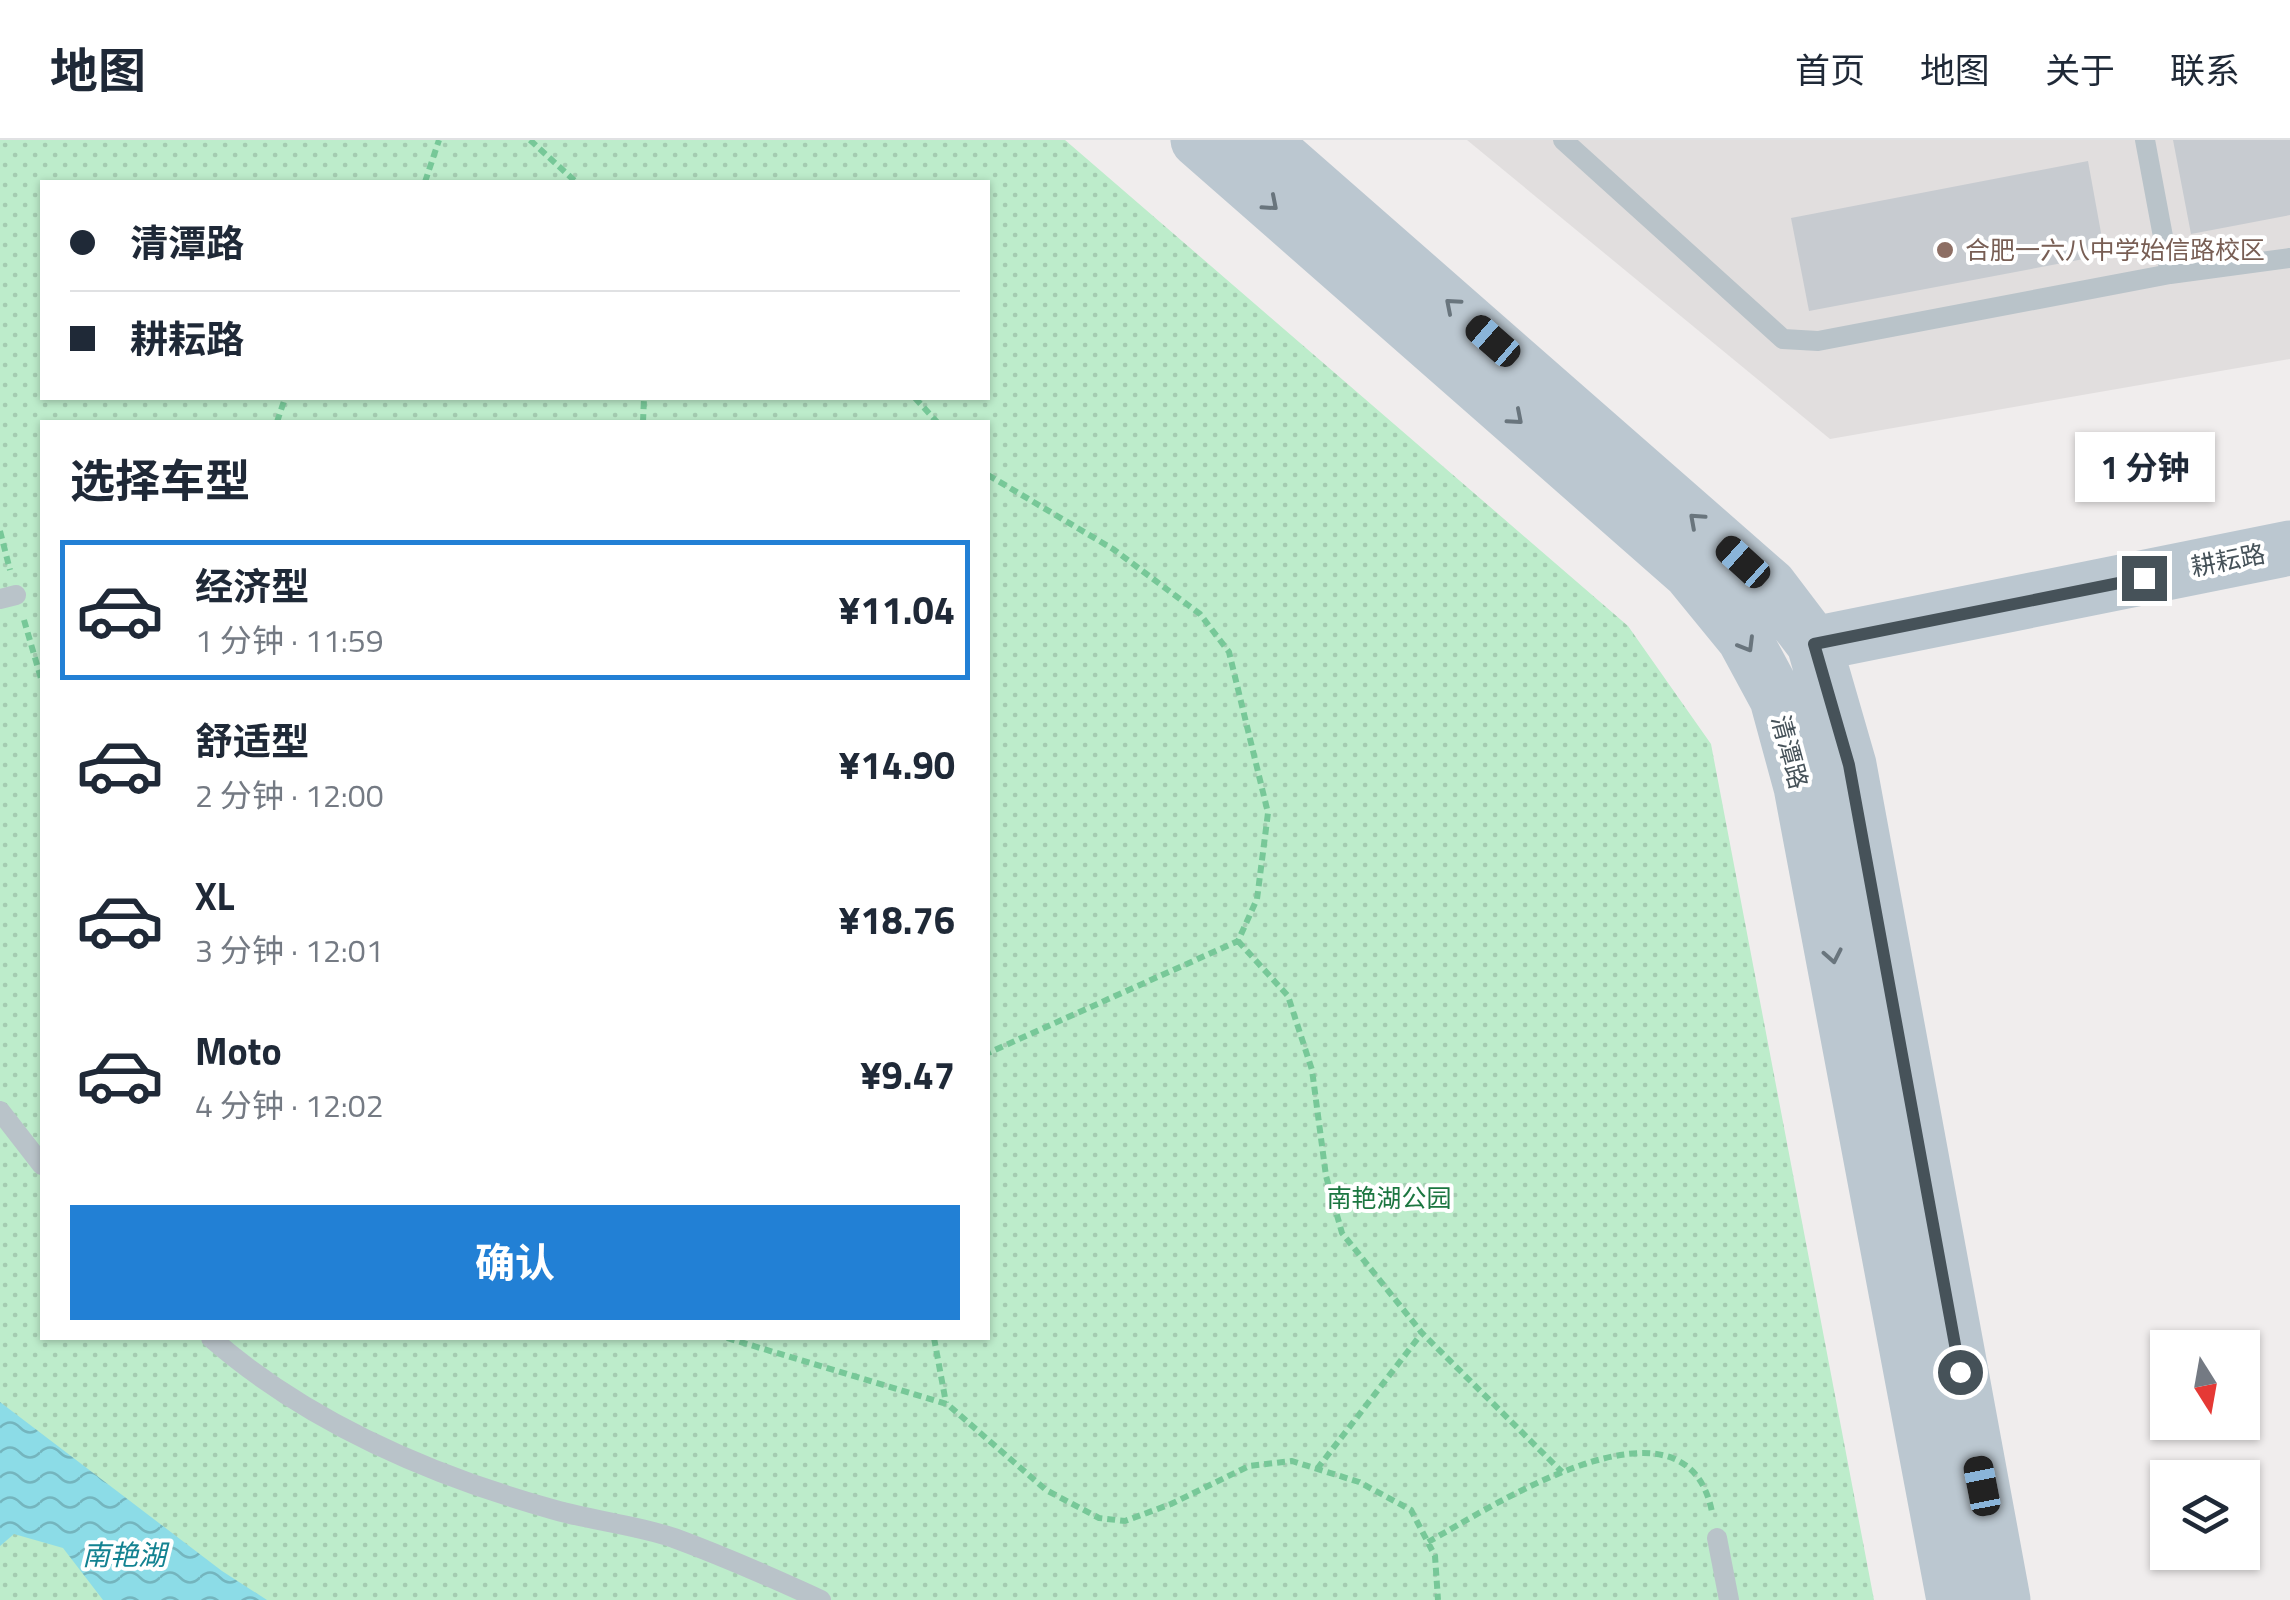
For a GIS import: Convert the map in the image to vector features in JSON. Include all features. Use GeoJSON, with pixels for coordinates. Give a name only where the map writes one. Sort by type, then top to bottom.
{"type":"FeatureCollection","features":[{"type":"Feature","properties":{"kind":"street","name":"清潭路"},"geometry":{"type":"LineString","coordinates":[[1198,140],[1690,572],[1744,638],[1777,700],[1801,787],[1954,1600]]}},
{"type":"Feature","properties":{"kind":"street","name":"清潭路"},"geometry":{"type":"LineString","coordinates":[[1261,140],[1770,586],[1814,644],[1849,765],[2002,1600]]}},
{"type":"Feature","properties":{"kind":"street","name":"耕耘路"},"geometry":{"type":"LineString","coordinates":[[1814,644],[2290,548]]}},
{"type":"Feature","properties":{"kind":"lane"},"geometry":{"type":"LineString","coordinates":[[1563,140],[1782,339],[1818,341],[2170,274],[2290,258]]}},
{"type":"Feature","properties":{"kind":"lane"},"geometry":{"type":"LineString","coordinates":[[2145,140],[2170,274]]}},
{"type":"Feature","properties":{"kind":"lane"},"geometry":{"type":"LineString","coordinates":[[0,1110],[40,1161]]}},
{"type":"Feature","properties":{"kind":"lane"},"geometry":{"type":"LineString","coordinates":[[214,1340],[238,1361],[348,1431],[446,1474],[555,1510],[670,1537],[821,1600]]}},
{"type":"Feature","properties":{"kind":"lane"},"geometry":{"type":"LineString","coordinates":[[1716,1538],[1730,1600]]}},
{"type":"Feature","properties":{"kind":"path"},"geometry":{"type":"LineString","coordinates":[[426,180],[440,140]]}},
{"type":"Feature","properties":{"kind":"path"},"geometry":{"type":"LineString","coordinates":[[530,140],[574,180]]}},
{"type":"Feature","properties":{"kind":"path"},"geometry":{"type":"LineString","coordinates":[[917,400],[935,420]]}},
{"type":"Feature","properties":{"kind":"path"},"geometry":{"type":"LineString","coordinates":[[990,476],[1113,548],[1200,614],[1229,652],[1268,813],[1257,899],[1238,940],[990,1053]]}},
{"type":"Feature","properties":{"kind":"path"},"geometry":{"type":"LineString","coordinates":[[1238,940],[1288,996],[1312,1070],[1326,1176],[1342,1234],[1422,1332],[1562,1472]]}},
{"type":"Feature","properties":{"kind":"path"},"geometry":{"type":"LineString","coordinates":[[1317,1469],[1422,1332]]}},
{"type":"Feature","properties":{"kind":"path"},"geometry":{"type":"LineString","coordinates":[[734,1340],[946,1404],[1046,1490],[1099,1518],[1126,1521],[1172,1504],[1248,1466],[1292,1461],[1359,1482],[1411,1510],[1434,1556],[1438,1600]]}},
{"type":"Feature","properties":{"kind":"path"},"geometry":{"type":"LineString","coordinates":[[934,1340],[946,1404]]}},
{"type":"Feature","properties":{"kind":"path"},"geometry":{"type":"LineString","coordinates":[[1428,1542],[1548,1476],[1627,1453],[1668,1454],[1692,1472],[1709,1498],[1716,1538]]}},
{"type":"Feature","properties":{"kind":"shaded area","name":"合肥一六八中学始信路校区"},"geometry":{"type":"Polygon","coordinates":[[[1467,140],[2290,140],[2290,359],[1830,439],[1467,140]]]}},
{"type":"Feature","properties":{"kind":"green space","name":"南艳湖公园"},"geometry":{"type":"Polygon","coordinates":[[[0,140],[1065,140],[1628,626],[1711,744],[1874,1600],[0,1600],[0,140]]]}},
{"type":"Feature","properties":{"kind":"water","name":"南艳湖"},"geometry":{"type":"Polygon","coordinates":[[[0,1402],[222,1571],[267,1600],[103,1600],[63,1548],[14,1534],[0,1546],[0,1402]]]}},
{"type":"Feature","properties":{"kind":"building"},"geometry":{"type":"Polygon","coordinates":[[[2173,140],[2290,140],[2290,215],[2191,234],[2173,140]]]}},
{"type":"Feature","properties":{"kind":"building"},"geometry":{"type":"Polygon","coordinates":[[[2088,161],[2105,255],[1809,311],[1791,218],[2088,161]]]}},
{"type":"Feature","properties":{"kind":"place","name":"合肥一六八中学始信路校区"},"geometry":{"type":"Point","coordinates":[1945,250]}},
{"type":"Feature","properties":{"kind":"route"},"geometry":{"type":"LineString","coordinates":[[1960,1372],[1849,765],[1814,644],[2144,578]]}}]}
